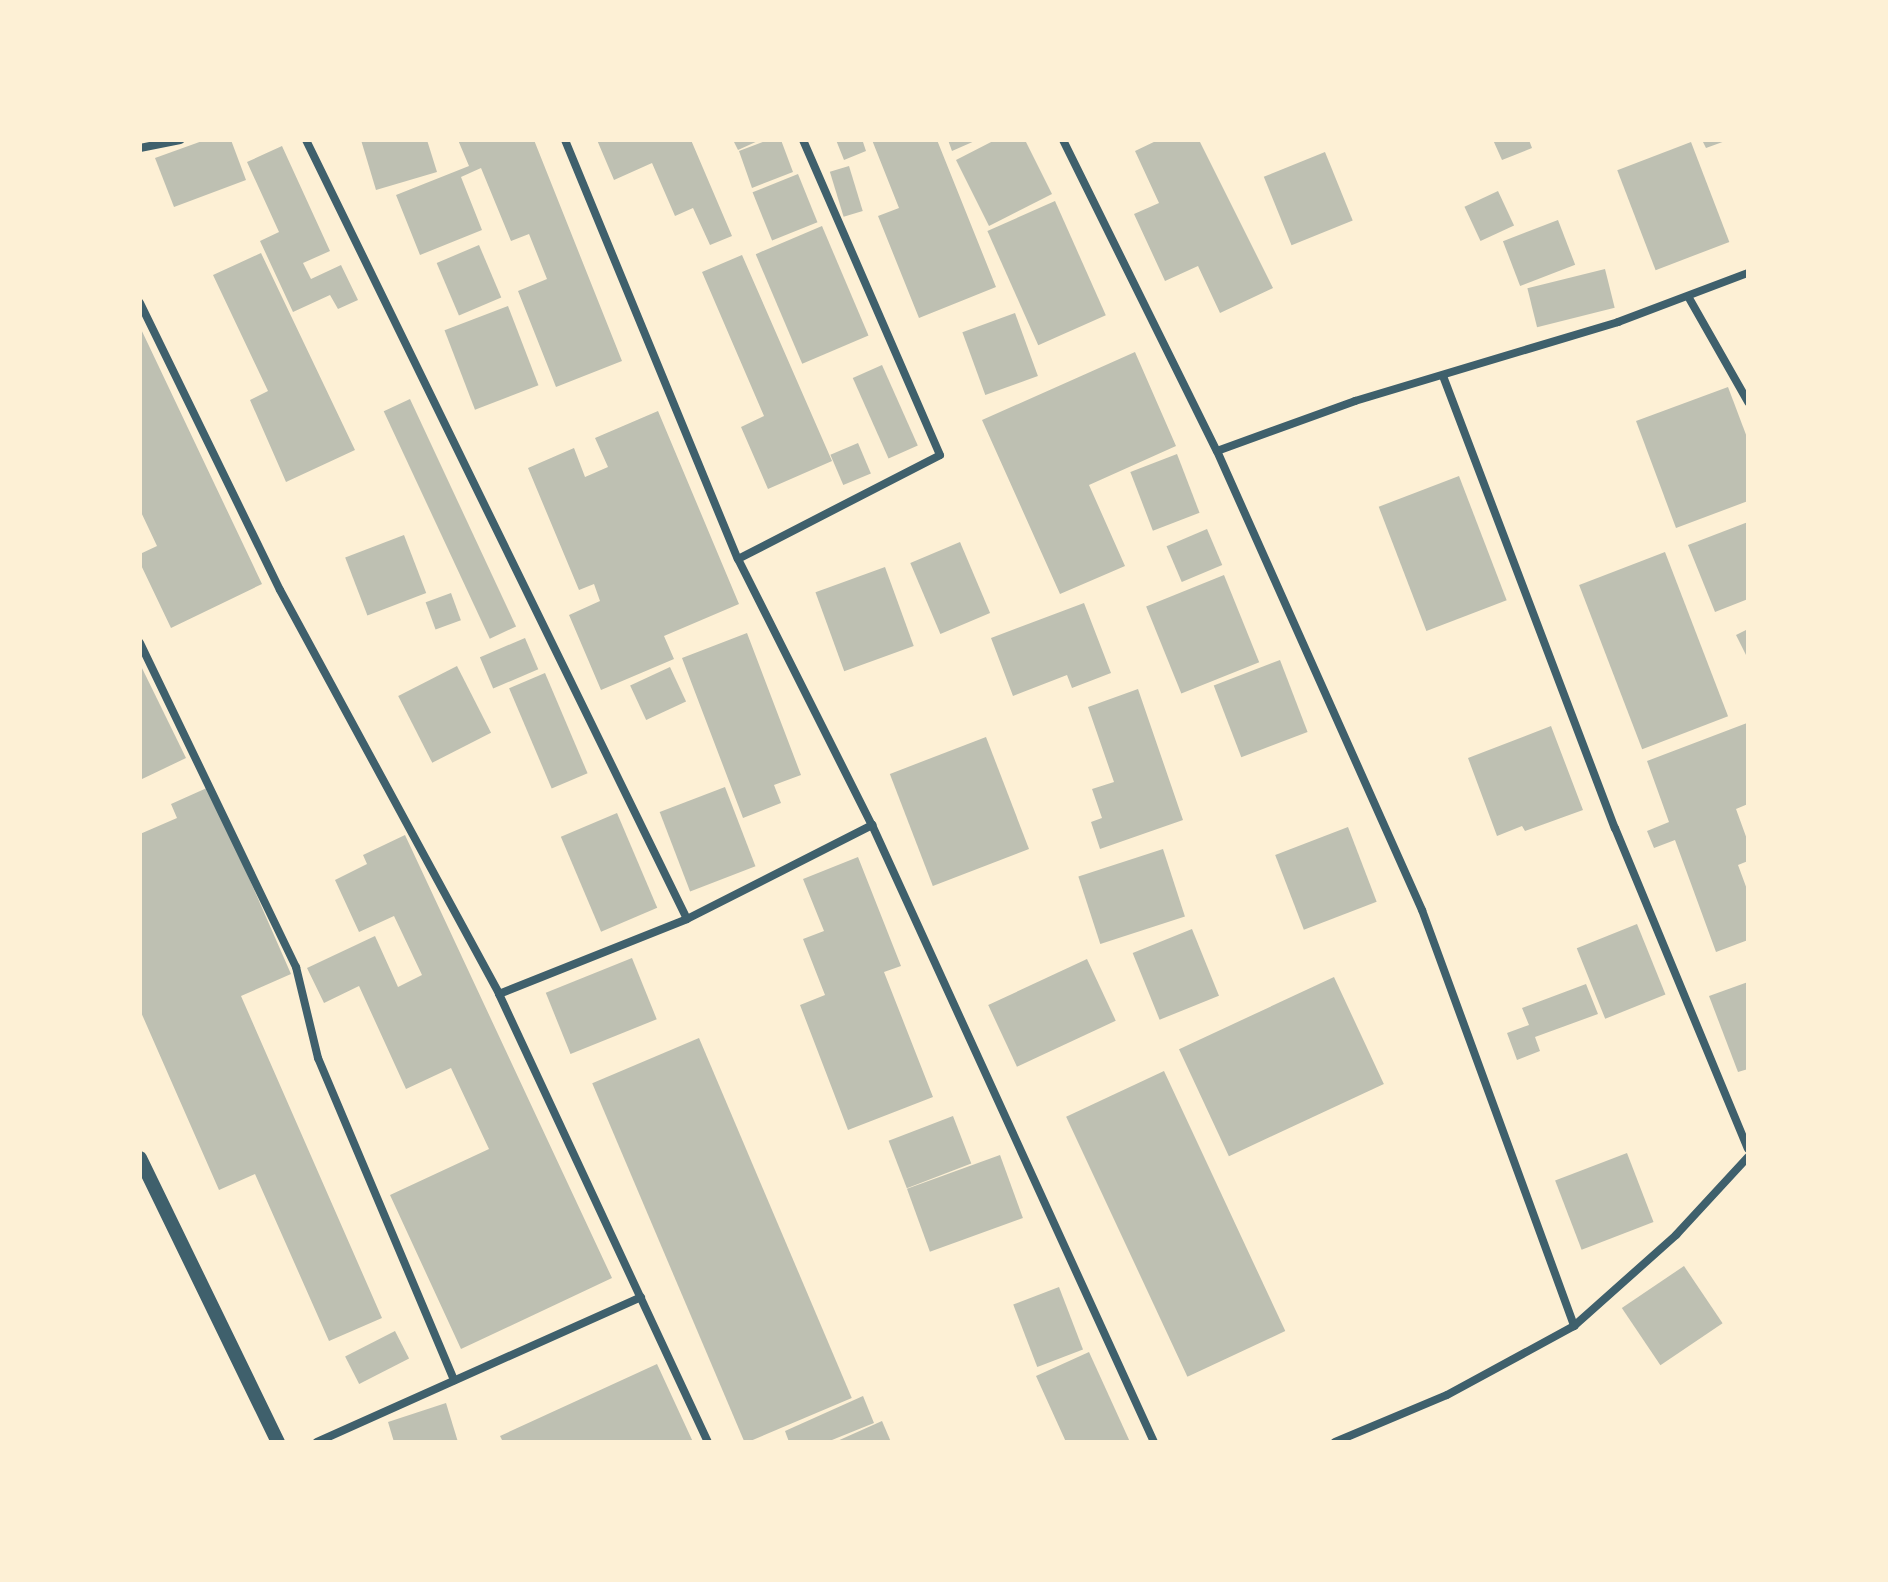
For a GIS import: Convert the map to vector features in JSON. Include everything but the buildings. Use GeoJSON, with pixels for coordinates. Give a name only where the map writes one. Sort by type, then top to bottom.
{"type":"FeatureCollection","features":[{"type":"Feature","properties":{"kind":"street"},"geometry":{"type":"LineString","coordinates":[[140,148],[180,140]]}},
{"type":"Feature","properties":{"kind":"street"},"geometry":{"type":"LineString","coordinates":[[306,140],[687,919]]}},
{"type":"Feature","properties":{"kind":"street"},"geometry":{"type":"LineString","coordinates":[[565,140],[738,559],[872,825],[1154,1442]]}},
{"type":"Feature","properties":{"kind":"street"},"geometry":{"type":"LineString","coordinates":[[738,559],[940,455],[803,140]]}},
{"type":"Feature","properties":{"kind":"street"},"geometry":{"type":"LineString","coordinates":[[1063,140],[1217,451],[1422,910],[1574,1326]]}},
{"type":"Feature","properties":{"kind":"street"},"geometry":{"type":"LineString","coordinates":[[1217,451],[1689,298],[1748,273]]}},
{"type":"Feature","properties":{"kind":"street"},"geometry":{"type":"LineString","coordinates":[[1689,298],[1748,402]]}},
{"type":"Feature","properties":{"kind":"street"},"geometry":{"type":"LineString","coordinates":[[140,303],[280,590],[499,994],[708,1442]]}},
{"type":"Feature","properties":{"kind":"street"},"geometry":{"type":"LineString","coordinates":[[1443,376],[1615,828],[1748,1149]]}},
{"type":"Feature","properties":{"kind":"street"},"geometry":{"type":"LineString","coordinates":[[140,643],[296,967],[318,1058],[454,1380]]}},
{"type":"Feature","properties":{"kind":"street"},"geometry":{"type":"LineString","coordinates":[[499,994],[687,919],[872,825]]}},
{"type":"Feature","properties":{"kind":"street"},"geometry":{"type":"LineString","coordinates":[[1335,1442],[1447,1395],[1574,1326],[1676,1235],[1748,1157]]}},
{"type":"Feature","properties":{"kind":"street"},"geometry":{"type":"LineString","coordinates":[[140,1158],[278,1442]]}},
{"type":"Feature","properties":{"kind":"street"},"geometry":{"type":"LineString","coordinates":[[317,1442],[641,1297]]}}]}
